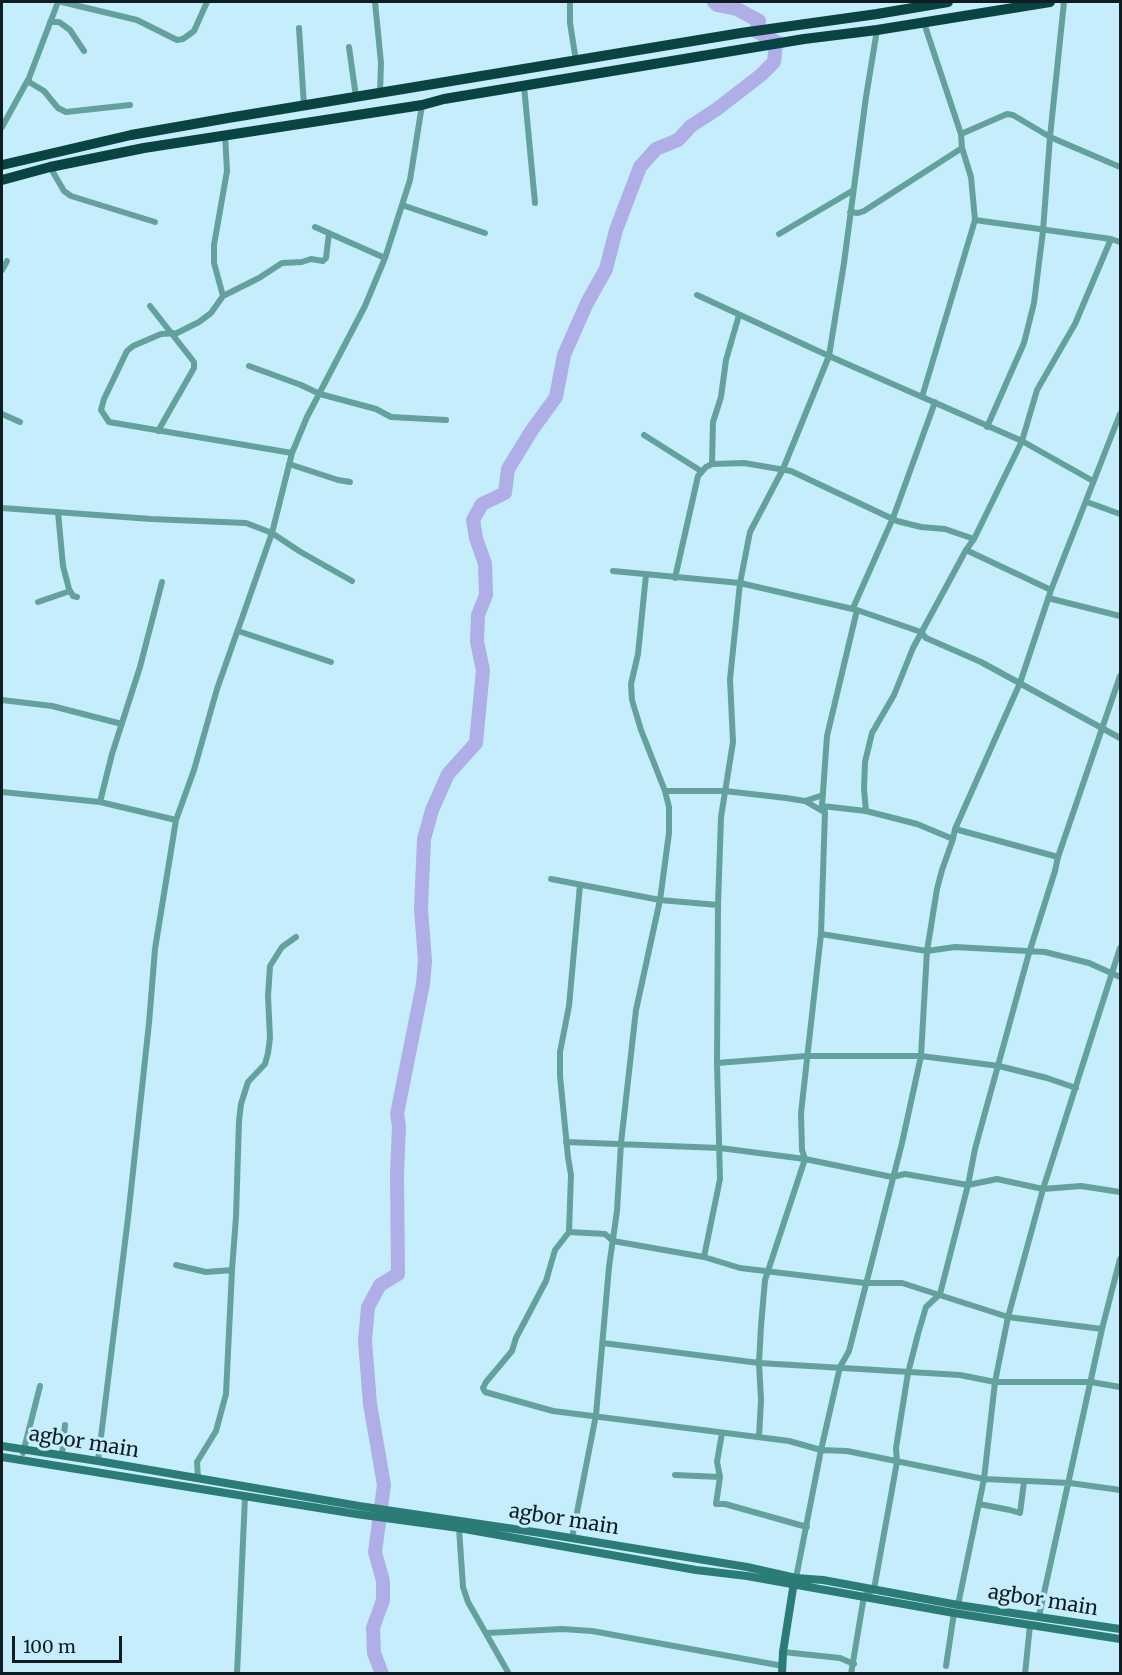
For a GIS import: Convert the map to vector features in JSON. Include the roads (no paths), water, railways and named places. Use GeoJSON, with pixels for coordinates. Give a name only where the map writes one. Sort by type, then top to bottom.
{"type":"FeatureCollection","features":[{"type":"Feature","properties":{"kind":"highway"},"geometry":{"type":"LineString","coordinates":[[2,165],[131,135],[741,33],[948,2]]}},
{"type":"Feature","properties":{"kind":"highway"},"geometry":{"type":"LineString","coordinates":[[2,180],[50,167],[225,134],[422,105],[804,39],[877,30],[1050,2]]}},
{"type":"Feature","properties":{"kind":"highway"},"geometry":{"type":"LineString","coordinates":[[487,76],[488,92]]}},
{"type":"Feature","properties":{"kind":"main road","name":"agbor main"},"geometry":{"type":"LineString","coordinates":[[2,1446],[198,1478],[539,1543],[794,1581],[864,1596],[956,1609],[1039,1617],[1120,1639]]}},
{"type":"Feature","properties":{"kind":"main road","name":"agbor main"},"geometry":{"type":"LineString","coordinates":[[2,1457],[245,1497],[357,1510]]}},
{"type":"Feature","properties":{"kind":"main road","name":"agbor main"},"geometry":{"type":"LineString","coordinates":[[388,1515],[572,1538],[747,1567],[794,1581],[823,1580],[874,1589],[1030,1625],[1120,1629]]}},
{"type":"Feature","properties":{"kind":"main road"},"geometry":{"type":"LineString","coordinates":[[539,1543],[541,1533]]}},
{"type":"Feature","properties":{"kind":"main road"},"geometry":{"type":"LineString","coordinates":[[782,1670],[794,1581]]}},
{"type":"Feature","properties":{"kind":"street"},"geometry":{"type":"LineString","coordinates":[[2,127],[29,78],[60,2],[137,20],[177,40],[183,39],[194,31],[207,2]]}},
{"type":"Feature","properties":{"kind":"street"},"geometry":{"type":"LineString","coordinates":[[375,2],[381,63],[380,93]]}},
{"type":"Feature","properties":{"kind":"street"},"geometry":{"type":"LineString","coordinates":[[570,2],[570,23],[576,61]]}},
{"type":"Feature","properties":{"kind":"street"},"geometry":{"type":"LineString","coordinates":[[987,427],[1024,343],[1034,303],[1043,231],[1064,2]]}},
{"type":"Feature","properties":{"kind":"street"},"geometry":{"type":"LineString","coordinates":[[50,22],[59,22],[70,30],[84,51]]}},
{"type":"Feature","properties":{"kind":"street"},"geometry":{"type":"LineString","coordinates":[[922,397],[975,220],[971,177],[962,148],[961,134],[924,22]]}},
{"type":"Feature","properties":{"kind":"street"},"geometry":{"type":"LineString","coordinates":[[300,28],[304,106]]}},
{"type":"Feature","properties":{"kind":"street"},"geometry":{"type":"LineString","coordinates":[[704,1257],[720,1179],[717,1063],[718,905],[721,817],[733,742],[730,679],[740,583],[750,532],[783,469],[829,356],[877,30]]}},
{"type":"Feature","properties":{"kind":"street"},"geometry":{"type":"LineString","coordinates":[[349,47],[356,98]]}},
{"type":"Feature","properties":{"kind":"street"},"geometry":{"type":"LineString","coordinates":[[29,78],[29,82],[44,91],[58,108],[66,112],[130,105]]}},
{"type":"Feature","properties":{"kind":"street"},"geometry":{"type":"LineString","coordinates":[[524,86],[535,203]]}},
{"type":"Feature","properties":{"kind":"street"},"geometry":{"type":"LineString","coordinates":[[98,1461],[128,1218],[155,949],[176,820],[272,533],[292,453],[307,417],[365,306],[385,258],[410,180],[422,105]]}},
{"type":"Feature","properties":{"kind":"street"},"geometry":{"type":"LineString","coordinates":[[961,134],[1006,114],[1013,115],[1050,137],[1120,167]]}},
{"type":"Feature","properties":{"kind":"street"},"geometry":{"type":"LineString","coordinates":[[223,296],[214,263],[214,245],[227,171],[225,134]]}},
{"type":"Feature","properties":{"kind":"street"},"geometry":{"type":"LineString","coordinates":[[850,212],[864,211],[962,148]]}},
{"type":"Feature","properties":{"kind":"street"},"geometry":{"type":"LineString","coordinates":[[50,167],[64,191],[71,196],[155,222]]}},
{"type":"Feature","properties":{"kind":"street"},"geometry":{"type":"LineString","coordinates":[[779,234],[852,191]]}},
{"type":"Feature","properties":{"kind":"street"},"geometry":{"type":"LineString","coordinates":[[402,205],[485,233]]}},
{"type":"Feature","properties":{"kind":"street"},"geometry":{"type":"LineString","coordinates":[[975,220],[1120,242]]}},
{"type":"Feature","properties":{"kind":"street"},"geometry":{"type":"LineString","coordinates":[[315,227],[385,258]]}},
{"type":"Feature","properties":{"kind":"street"},"geometry":{"type":"LineString","coordinates":[[292,453],[109,422],[102,414],[101,406],[127,351],[133,346],[161,334],[172,334],[199,322],[211,313],[223,296],[260,278],[282,263],[311,259],[323,261],[326,258],[329,233]]}},
{"type":"Feature","properties":{"kind":"street"},"geometry":{"type":"LineString","coordinates":[[866,811],[864,789],[866,762],[872,734],[894,695],[921,632],[974,539],[1022,441],[1037,390],[1075,324],[1111,239]]}},
{"type":"Feature","properties":{"kind":"street"},"geometry":{"type":"LineString","coordinates":[[2,270],[7,261]]}},
{"type":"Feature","properties":{"kind":"street"},"geometry":{"type":"LineString","coordinates":[[697,295],[1022,441],[1093,481]]}},
{"type":"Feature","properties":{"kind":"street"},"geometry":{"type":"LineString","coordinates":[[150,306],[194,362],[194,368],[158,431]]}},
{"type":"Feature","properties":{"kind":"street"},"geometry":{"type":"LineString","coordinates":[[712,464],[713,422],[721,397],[726,360],[739,315]]}},
{"type":"Feature","properties":{"kind":"street"},"geometry":{"type":"LineString","coordinates":[[249,366],[301,384],[320,394],[376,409],[391,417],[446,420]]}},
{"type":"Feature","properties":{"kind":"street"},"geometry":{"type":"LineString","coordinates":[[759,1437],[761,1400],[759,1363],[765,1280],[805,1159],[801,1150],[801,1113],[821,934],[823,795],[827,736],[855,609],[893,518],[935,402]]}},
{"type":"Feature","properties":{"kind":"street"},"geometry":{"type":"LineString","coordinates":[[2,414],[20,422]]}},
{"type":"Feature","properties":{"kind":"street"},"geometry":{"type":"LineString","coordinates":[[794,1581],[840,1367],[849,1351],[921,1056],[927,951],[937,889],[955,829],[1020,683],[1048,598],[1120,414]]}},
{"type":"Feature","properties":{"kind":"street"},"geometry":{"type":"LineString","coordinates":[[644,435],[701,471]]}},
{"type":"Feature","properties":{"kind":"street"},"geometry":{"type":"LineString","coordinates":[[289,464],[350,482]]}},
{"type":"Feature","properties":{"kind":"street"},"geometry":{"type":"LineString","coordinates":[[675,578],[698,476],[701,471],[712,464],[744,464],[783,469],[830,488],[899,522],[945,529],[974,539]]}},
{"type":"Feature","properties":{"kind":"street"},"geometry":{"type":"LineString","coordinates":[[1087,502],[1120,514]]}},
{"type":"Feature","properties":{"kind":"street"},"geometry":{"type":"LineString","coordinates":[[2,508],[151,519],[246,523],[272,533],[352,581]]}},
{"type":"Feature","properties":{"kind":"street"},"geometry":{"type":"LineString","coordinates":[[58,512],[61,552],[70,591],[77,597]]}},
{"type":"Feature","properties":{"kind":"street"},"geometry":{"type":"LineString","coordinates":[[966,550],[1051,590]]}},
{"type":"Feature","properties":{"kind":"street"},"geometry":{"type":"LineString","coordinates":[[613,571],[740,583],[855,609],[921,632],[926,638],[981,662],[1120,738]]}},
{"type":"Feature","properties":{"kind":"street"},"geometry":{"type":"LineString","coordinates":[[572,1538],[596,1415],[609,1267],[617,1211],[621,1143],[636,1010],[660,900],[669,833],[669,807],[665,791],[632,700],[631,684],[638,654],[646,575]]}},
{"type":"Feature","properties":{"kind":"street"},"geometry":{"type":"LineString","coordinates":[[100,802],[140,667],[162,582]]}},
{"type":"Feature","properties":{"kind":"street"},"geometry":{"type":"LineString","coordinates":[[38,602],[70,591]]}},
{"type":"Feature","properties":{"kind":"street"},"geometry":{"type":"LineString","coordinates":[[1048,598],[1120,616]]}},
{"type":"Feature","properties":{"kind":"street"},"geometry":{"type":"LineString","coordinates":[[238,631],[331,662]]}},
{"type":"Feature","properties":{"kind":"street"},"geometry":{"type":"LineString","coordinates":[[851,1674],[864,1596],[874,1589],[897,1462],[896,1448],[908,1373],[926,1307],[940,1294],[975,1149],[1029,953],[1058,856],[1120,676]]}},
{"type":"Feature","properties":{"kind":"street"},"geometry":{"type":"LineString","coordinates":[[2,700],[52,706],[122,724]]}},
{"type":"Feature","properties":{"kind":"street"},"geometry":{"type":"LineString","coordinates":[[665,791],[725,791],[805,801],[823,809],[866,811],[917,824],[953,838]]}},
{"type":"Feature","properties":{"kind":"street"},"geometry":{"type":"LineString","coordinates":[[2,792],[100,802],[176,820]]}},
{"type":"Feature","properties":{"kind":"street"},"geometry":{"type":"LineString","coordinates":[[805,801],[823,795]]}},
{"type":"Feature","properties":{"kind":"street"},"geometry":{"type":"LineString","coordinates":[[955,829],[1058,856]]}},
{"type":"Feature","properties":{"kind":"street"},"geometry":{"type":"LineString","coordinates":[[551,879],[660,900],[718,905]]}},
{"type":"Feature","properties":{"kind":"street"},"geometry":{"type":"LineString","coordinates":[[580,885],[568,1006],[560,1052],[566,1142],[572,1175],[569,1232],[555,1250],[546,1281],[516,1338],[512,1352],[486,1382],[483,1388],[485,1392],[553,1411],[789,1441],[821,1450],[847,1451],[984,1479],[1070,1483],[1120,1490]]}},
{"type":"Feature","properties":{"kind":"street"},"geometry":{"type":"LineString","coordinates":[[821,934],[927,951],[955,947],[1029,953],[1045,952],[1089,963],[1120,977]]}},
{"type":"Feature","properties":{"kind":"street"},"geometry":{"type":"LineString","coordinates":[[198,1478],[197,1462],[216,1431],[226,1395],[241,1104],[248,1082],[265,1064],[268,1053],[270,966],[277,954],[296,937]]}},
{"type":"Feature","properties":{"kind":"street"},"geometry":{"type":"LineString","coordinates":[[946,1666],[984,1479],[995,1382],[1008,1317],[1043,1189],[1120,948]]}},
{"type":"Feature","properties":{"kind":"street"},"geometry":{"type":"LineString","coordinates":[[717,1063],[806,1056],[921,1056],[999,1066],[1076,1088]]}},
{"type":"Feature","properties":{"kind":"street"},"geometry":{"type":"LineString","coordinates":[[566,1142],[720,1148],[805,1159],[892,1177],[905,1174],[968,1185],[997,1179],[1043,1189],[1081,1186],[1120,1192]]}},
{"type":"Feature","properties":{"kind":"street"},"geometry":{"type":"LineString","coordinates":[[569,1232],[605,1234],[613,1242],[704,1257],[740,1268],[865,1283],[902,1282],[1008,1317],[1102,1329]]}},
{"type":"Feature","properties":{"kind":"street"},"geometry":{"type":"LineString","coordinates":[[1039,1617],[1102,1329],[1120,1259]]}},
{"type":"Feature","properties":{"kind":"street"},"geometry":{"type":"LineString","coordinates":[[176,1265],[206,1272],[232,1270]]}},
{"type":"Feature","properties":{"kind":"street"},"geometry":{"type":"LineString","coordinates":[[603,1343],[759,1363],[960,1375],[995,1382],[1091,1382],[1120,1387]]}},
{"type":"Feature","properties":{"kind":"street"},"geometry":{"type":"LineString","coordinates":[[21,1461],[40,1386]]}},
{"type":"Feature","properties":{"kind":"street"},"geometry":{"type":"LineString","coordinates":[[62,1455],[65,1425]]}},
{"type":"Feature","properties":{"kind":"street"},"geometry":{"type":"LineString","coordinates":[[722,1433],[717,1462],[720,1477],[716,1504],[725,1504],[807,1527]]}},
{"type":"Feature","properties":{"kind":"street"},"geometry":{"type":"LineString","coordinates":[[675,1475],[720,1477]]}},
{"type":"Feature","properties":{"kind":"street"},"geometry":{"type":"LineString","coordinates":[[979,1504],[1020,1513],[1024,1482]]}},
{"type":"Feature","properties":{"kind":"street"},"geometry":{"type":"LineString","coordinates":[[237,1674],[245,1497]]}},
{"type":"Feature","properties":{"kind":"street"},"geometry":{"type":"LineString","coordinates":[[459,1528],[463,1587],[468,1602],[509,1674]]}},
{"type":"Feature","properties":{"kind":"street"},"geometry":{"type":"LineString","coordinates":[[1025,1674],[1030,1625]]}},
{"type":"Feature","properties":{"kind":"street"},"geometry":{"type":"LineString","coordinates":[[487,1633],[562,1629],[592,1631],[782,1670]]}},
{"type":"Feature","properties":{"kind":"street"},"geometry":{"type":"LineString","coordinates":[[783,1652],[840,1659],[854,1664]]}},
{"type":"Feature","properties":{"kind":"waterway"},"geometry":{"type":"LineString","coordinates":[[382,1674],[374,1653],[373,1628],[383,1600],[383,1581],[375,1552],[384,1485],[370,1404],[365,1341],[368,1307],[380,1285],[398,1274],[399,1126],[397,1114],[423,984],[425,961],[421,909],[424,839],[432,810],[448,774],[476,743],[483,670],[477,642],[478,615],[486,595],[485,564],[476,538],[473,520],[482,504],[505,493],[508,469],[556,397],[564,355],[587,303],[606,269],[616,230],[640,167],[656,149],[678,140],[691,126],[717,109],[774,62],[776,42],[756,31],[759,21],[737,9],[717,5],[714,2]]}}]}
